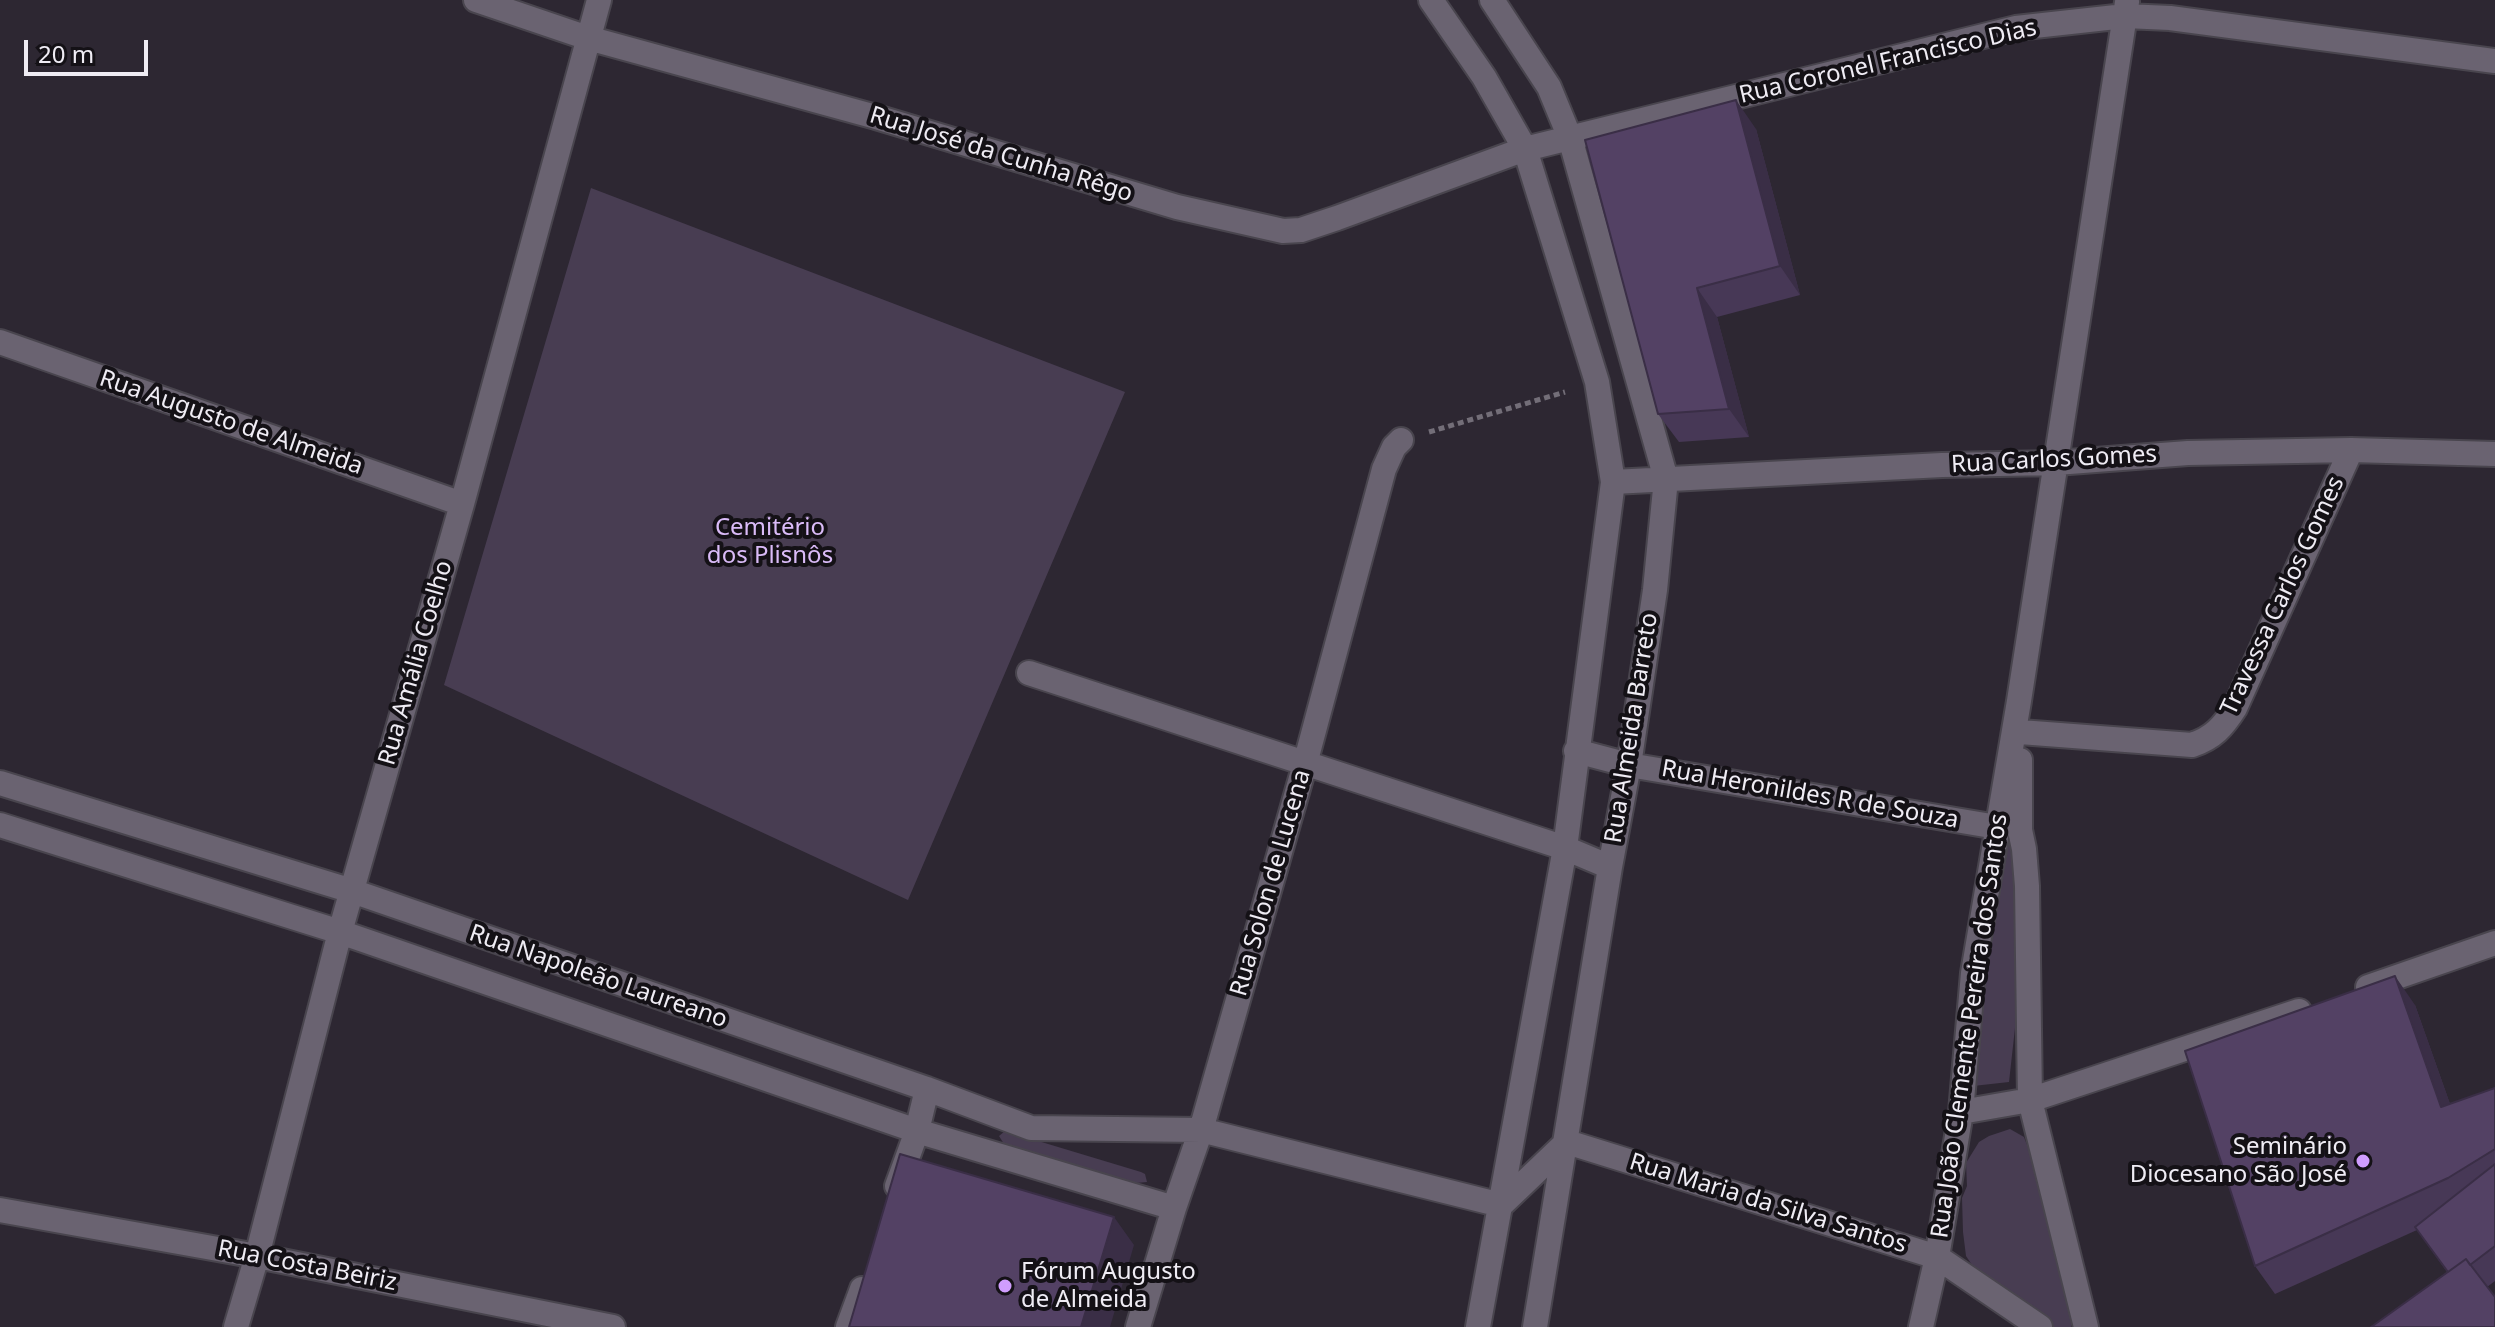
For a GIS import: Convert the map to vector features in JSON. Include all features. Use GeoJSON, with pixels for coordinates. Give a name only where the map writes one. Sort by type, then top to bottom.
{"type":"FeatureCollection","features":[{"type":"Feature","properties":{"kind":"street","name":"Rua José da Cunha Rêgo"},"geometry":{"type":"LineString","coordinates":[[476,0],[588,38],[876,117],[1177,207],[1283,231],[1301,230],[1337,218],[1525,149]]}},
{"type":"Feature","properties":{"kind":"street","name":"Rua Amália Coelho"},"geometry":{"type":"LineString","coordinates":[[236,1327],[340,932],[462,504],[599,0]]}},
{"type":"Feature","properties":{"kind":"street","name":"Rua Almeida Barreto"},"geometry":{"type":"LineString","coordinates":[[1431,0],[1484,77],[1525,149],[1597,382],[1613,482],[1565,848],[1478,1327]]}},
{"type":"Feature","properties":{"kind":"street","name":"Rua Almeida Barreto"},"geometry":{"type":"LineString","coordinates":[[1492,0],[1549,87],[1570,138],[1666,479],[1655,590],[1629,765],[1535,1327]]}},
{"type":"Feature","properties":{"kind":"street","name":"Rua Coronel Francisco Dias"},"geometry":{"type":"LineString","coordinates":[[1525,149],[2016,28],[2127,8],[2185,20],[2495,61]]}},
{"type":"Feature","properties":{"kind":"street","name":"Rua João Clemente Pereira dos Santos"},"geometry":{"type":"LineString","coordinates":[[1921,1327],[1937,1257],[1961,1112],[1973,973],[2019,701],[2127,8]]}},
{"type":"Feature","properties":{"kind":"street","name":"Rua Augusto de Almeida"},"geometry":{"type":"LineString","coordinates":[[0,342],[462,504]]}},
{"type":"Feature","properties":{"kind":"street","name":"Rua Solon de Lucena"},"geometry":{"type":"LineString","coordinates":[[1138,1327],[1201,1130],[1305,764],[1384,469],[1394,447],[1401,440]]}},
{"type":"Feature","properties":{"kind":"street","name":"Rua Carlos Gomes"},"geometry":{"type":"LineString","coordinates":[[1613,482],[1942,465],[2056,463],[2188,453],[2351,450],[2495,454]]}},
{"type":"Feature","properties":{"kind":"street","name":"Travessa Carlos Gomes"},"geometry":{"type":"LineString","coordinates":[[2020,732],[2192,745],[2209,739],[2224,725],[2235,708],[2351,450]]}},
{"type":"Feature","properties":{"kind":"street"},"geometry":{"type":"LineString","coordinates":[[1029,673],[1565,848],[1610,867]]}},
{"type":"Feature","properties":{"kind":"street","name":"Rua João Clemente Pereira dos Santos"},"geometry":{"type":"LineString","coordinates":[[2019,701],[2020,830],[2027,886],[2030,1100],[2086,1327]]}},
{"type":"Feature","properties":{"kind":"street","name":"Rua Heronildes R de Souza"},"geometry":{"type":"LineString","coordinates":[[1576,751],[1629,765],[1997,827]]}},
{"type":"Feature","properties":{"kind":"street","name":"Rua Napoleão Laureano"},"geometry":{"type":"LineString","coordinates":[[0,783],[352,891],[927,1089],[1031,1128],[1201,1130],[1501,1205]]}},
{"type":"Feature","properties":{"kind":"street","name":"Rua Napoleão Laureano"},"geometry":{"type":"LineString","coordinates":[[0,825],[340,932],[917,1131],[1174,1208]]}},
{"type":"Feature","properties":{"kind":"street"},"geometry":{"type":"LineString","coordinates":[[2348,994],[2495,943]]}},
{"type":"Feature","properties":{"kind":"street"},"geometry":{"type":"LineString","coordinates":[[1961,1112],[2030,1100],[2318,1005]]}},
{"type":"Feature","properties":{"kind":"street"},"geometry":{"type":"LineString","coordinates":[[890,1207],[917,1131],[927,1089]]}},
{"type":"Feature","properties":{"kind":"street"},"geometry":{"type":"LineString","coordinates":[[1501,1205],[1567,1142]]}},
{"type":"Feature","properties":{"kind":"street","name":"Rua Maria da Silva Santos"},"geometry":{"type":"LineString","coordinates":[[1567,1142],[1937,1257],[2040,1327]]}},
{"type":"Feature","properties":{"kind":"street","name":"Rua Costa Beiriz"},"geometry":{"type":"LineString","coordinates":[[0,1210],[257,1256],[613,1327]]}},
{"type":"Feature","properties":{"kind":"street"},"geometry":{"type":"LineString","coordinates":[[848,1327],[869,1267]]}},
{"type":"Feature","properties":{"kind":"path"},"geometry":{"type":"LineString","coordinates":[[1401,440],[1597,382]]}},
{"type":"Feature","properties":{"kind":"green space","name":"Cemitério dos Plisnôs"},"geometry":{"type":"Polygon","coordinates":[[[591,188],[1125,392],[908,900],[444,685],[591,188]]]}},
{"type":"Feature","properties":{"kind":"green space"},"geometry":{"type":"Polygon","coordinates":[[[2010,836],[2014,846],[2017,1010],[2009,1082],[1973,1086],[1980,1005],[2005,837],[2010,836]]]}},
{"type":"Feature","properties":{"kind":"green space"},"geometry":{"type":"Polygon","coordinates":[[[2010,1129],[2024,1137],[2032,1158],[2043,1208],[2054,1230],[2071,1327],[2054,1327],[2047,1323],[1972,1265],[1966,1256],[1962,1198],[1967,1186],[1966,1163],[1979,1142],[2010,1129]]]}},
{"type":"Feature","properties":{"kind":"green space"},"geometry":{"type":"Polygon","coordinates":[[[1005,1131],[1141,1172],[1145,1174],[1147,1182],[1136,1183],[1004,1144],[999,1136],[1005,1131]]]}},
{"type":"Feature","properties":{"kind":"building"},"geometry":{"type":"Polygon","coordinates":[[[1736,100],[1780,266],[1697,288],[1729,409],[1658,414],[1585,140],[1736,100]]]}},
{"type":"Feature","properties":{"kind":"building"},"geometry":{"type":"Polygon","coordinates":[[[2395,976],[2441,1107],[2495,1088],[2495,1149],[2448,1178],[2255,1266],[2185,1051],[2395,976]]]}},
{"type":"Feature","properties":{"kind":"building","name":"Fórum Augusto de Almeida"},"geometry":{"type":"Polygon","coordinates":[[[900,1154],[1114,1217],[1081,1327],[849,1327],[900,1154]]]}},
{"type":"Feature","properties":{"kind":"building"},"geometry":{"type":"Polygon","coordinates":[[[2495,1164],[2495,1246],[2470,1265],[2466,1259],[2448,1272],[2415,1227],[2495,1164]]]}},
{"type":"Feature","properties":{"kind":"building"},"geometry":{"type":"Polygon","coordinates":[[[2466,1259],[2495,1297],[2495,1327],[2371,1327],[2466,1259]]]}},
{"type":"Feature","properties":{"kind":"place","name":"Seminário Diocesano São José"},"geometry":{"type":"Point","coordinates":[2363,1161]}},
{"type":"Feature","properties":{"kind":"place","name":"Fórum Augusto de Almeida"},"geometry":{"type":"Point","coordinates":[1005,1286]}}]}
